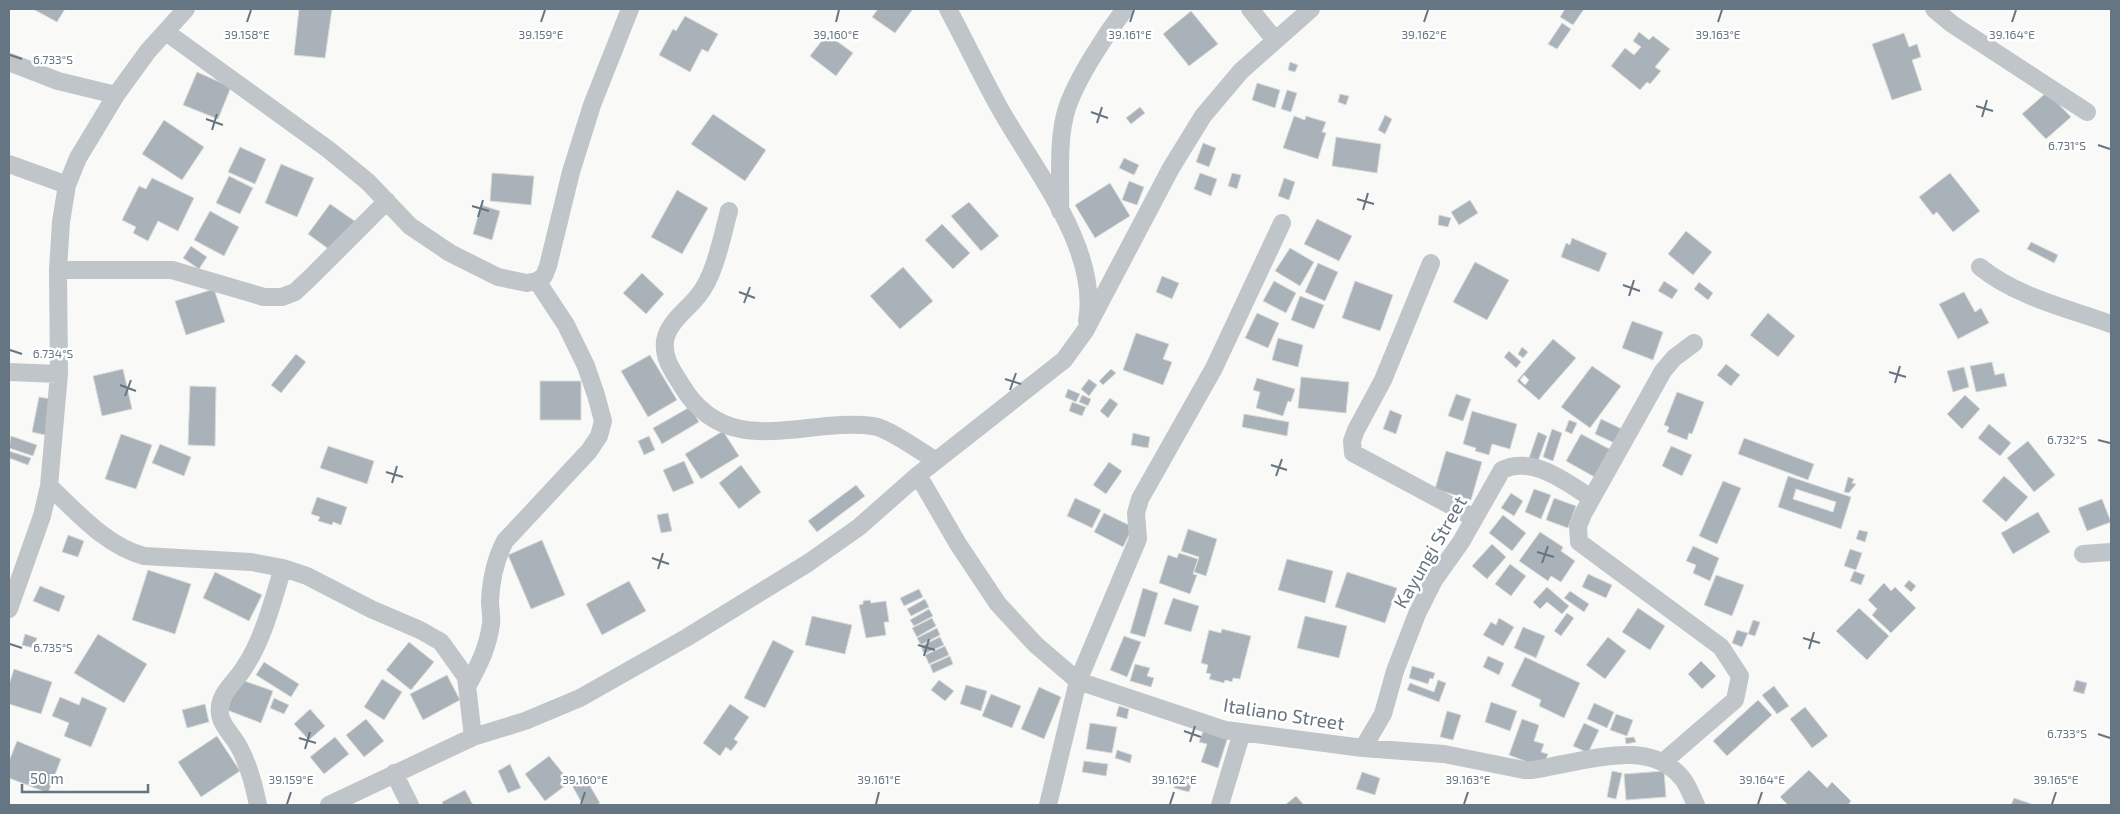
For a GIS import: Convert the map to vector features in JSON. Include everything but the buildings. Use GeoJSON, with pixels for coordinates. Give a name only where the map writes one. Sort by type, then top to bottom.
{"type":"FeatureCollection","features":[{"type":"Feature","properties":{"kind":"street"},"geometry":{"type":"LineString","coordinates":[[9,609],[42,516],[49,486],[59,374],[58,270],[61,222],[67,185],[78,158],[116,95],[148,50],[186,9]]}},
{"type":"Feature","properties":{"kind":"street"},"geometry":{"type":"LineString","coordinates":[[166,32],[329,150],[387,201],[410,226],[450,253],[498,277],[527,283],[537,282],[544,276],[548,266],[571,172],[592,105],[630,9]]}},
{"type":"Feature","properties":{"kind":"street"},"geometry":{"type":"LineString","coordinates":[[948,9],[999,107],[1060,211],[1078,251],[1086,277],[1090,304],[1085,331]]}},
{"type":"Feature","properties":{"kind":"street"},"geometry":{"type":"LineString","coordinates":[[1060,211],[1062,130],[1067,108],[1078,83],[1125,9]]}},
{"type":"Feature","properties":{"kind":"street"},"geometry":{"type":"LineString","coordinates":[[1250,9],[1275,40]]}},
{"type":"Feature","properties":{"kind":"street"},"geometry":{"type":"LineString","coordinates":[[329,805],[473,737],[525,721],[580,698],[686,638],[816,558],[859,527],[918,475],[1064,360],[1085,331],[1171,168],[1204,116],[1241,72],[1312,9]]}},
{"type":"Feature","properties":{"kind":"street"},"geometry":{"type":"LineString","coordinates":[[1934,9],[1952,24],[2088,112]]}},
{"type":"Feature","properties":{"kind":"street"},"geometry":{"type":"LineString","coordinates":[[9,62],[58,81],[116,95]]}},
{"type":"Feature","properties":{"kind":"street"},"geometry":{"type":"LineString","coordinates":[[9,164],[67,185]]}},
{"type":"Feature","properties":{"kind":"street"},"geometry":{"type":"LineString","coordinates":[[58,270],[172,270],[264,297],[282,296],[295,292],[387,201]]}},
{"type":"Feature","properties":{"kind":"street"},"geometry":{"type":"LineString","coordinates":[[729,211],[709,278],[699,295],[670,327],[665,340],[665,357],[690,400],[708,416],[734,428],[764,432],[793,431],[829,426],[876,426],[936,461]]}},
{"type":"Feature","properties":{"kind":"street"},"geometry":{"type":"LineString","coordinates":[[1048,805],[1078,682],[1138,539],[1136,513],[1140,499],[1214,368],[1282,223]]}},
{"type":"Feature","properties":{"kind":"street"},"geometry":{"type":"LineString","coordinates":[[1431,263],[1383,380],[1352,441],[1354,452],[1474,518]]}},
{"type":"Feature","properties":{"kind":"street"},"geometry":{"type":"LineString","coordinates":[[1980,268],[1994,279],[2017,291],[2111,324]]}},
{"type":"Feature","properties":{"kind":"street"},"geometry":{"type":"LineString","coordinates":[[468,685],[485,653],[491,622],[490,601],[497,556],[505,541],[589,451],[599,436],[603,421],[586,366],[566,325],[537,282]]}},
{"type":"Feature","properties":{"kind":"street"},"geometry":{"type":"LineString","coordinates":[[1663,762],[1735,700],[1740,676],[1721,647],[1579,542],[1578,526],[1591,498],[1663,371],[1674,358],[1694,343]]}},
{"type":"Feature","properties":{"kind":"street"},"geometry":{"type":"LineString","coordinates":[[9,372],[59,374]]}},
{"type":"Feature","properties":{"kind":"street","name":"Kayungi Street"},"geometry":{"type":"LineString","coordinates":[[1363,748],[1384,714],[1395,671],[1417,614],[1434,580],[1502,470],[1512,465],[1523,465],[1544,470],[1591,498]]}},
{"type":"Feature","properties":{"kind":"street","name":"Italiano Street"},"geometry":{"type":"LineString","coordinates":[[918,475],[958,544],[998,604],[1036,646],[1078,682],[1225,730],[1363,748],[1444,754],[1536,771],[1556,765],[1619,755],[1642,755],[1663,762],[1682,778],[1696,805]]}},
{"type":"Feature","properties":{"kind":"street"},"geometry":{"type":"LineString","coordinates":[[49,486],[95,529],[131,552],[144,556],[251,562],[282,568],[307,576],[371,610],[420,630],[441,642],[466,677],[473,737]]}},
{"type":"Feature","properties":{"kind":"street"},"geometry":{"type":"LineString","coordinates":[[2084,554],[2111,552]]}},
{"type":"Feature","properties":{"kind":"street"},"geometry":{"type":"LineString","coordinates":[[258,805],[248,764],[220,716],[219,707],[224,693],[244,668],[256,647],[264,628],[282,568]]}},
{"type":"Feature","properties":{"kind":"street"},"geometry":{"type":"LineString","coordinates":[[1220,805],[1242,732]]}},
{"type":"Feature","properties":{"kind":"street"},"geometry":{"type":"LineString","coordinates":[[394,773],[410,805]]}}]}
